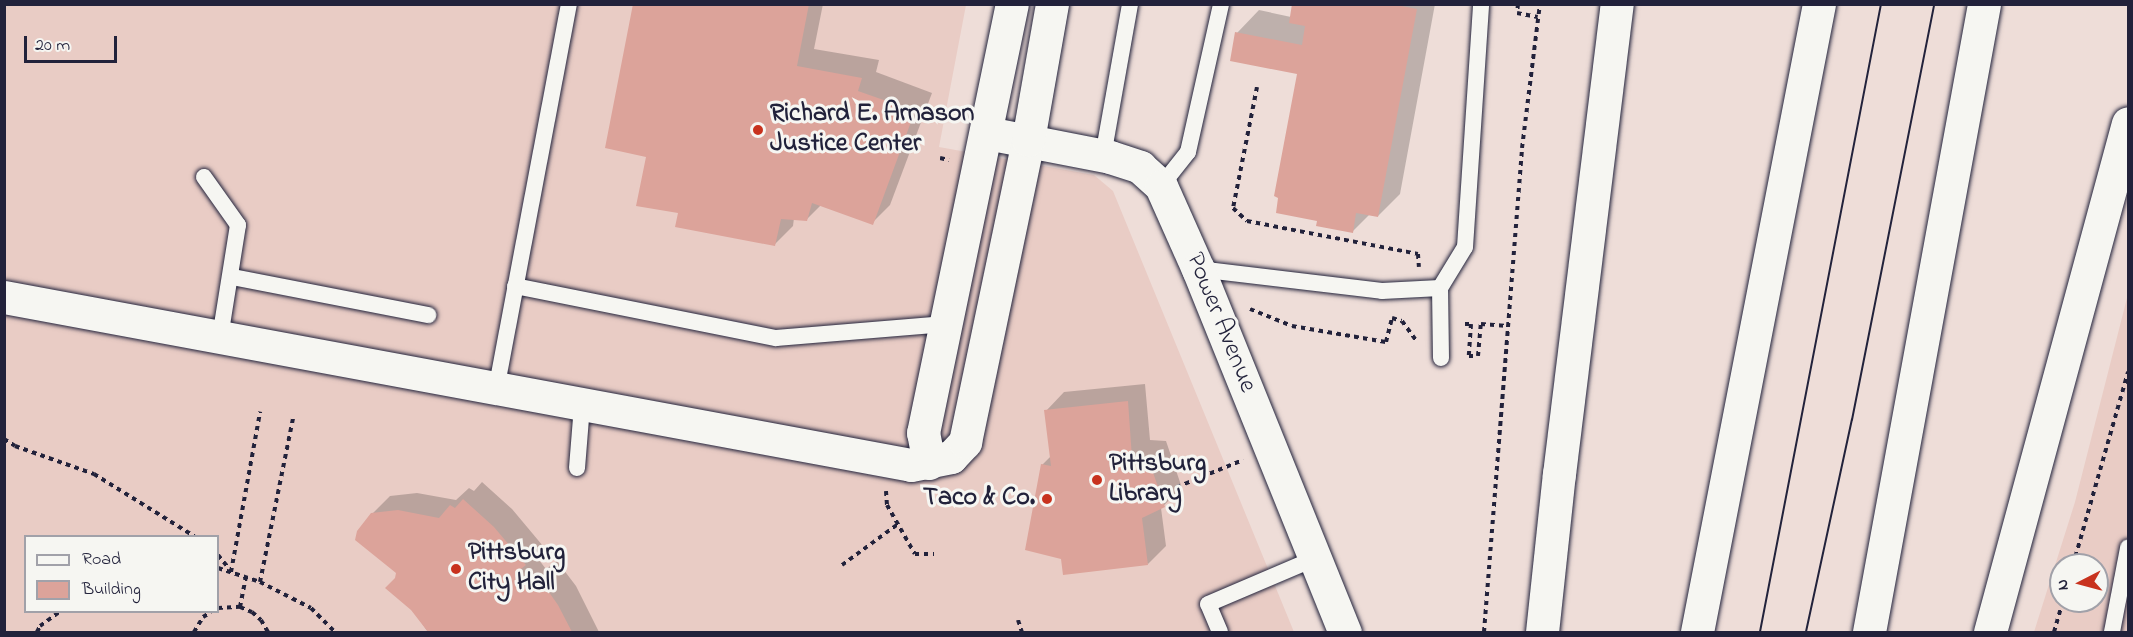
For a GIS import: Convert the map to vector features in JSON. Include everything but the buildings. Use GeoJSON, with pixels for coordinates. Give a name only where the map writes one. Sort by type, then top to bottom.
{"type":"FeatureCollection","features":[{"type":"Feature","properties":{"kind":"main road"},"geometry":{"type":"LineString","coordinates":[[928,463],[923,434],[1012,4]]}},
{"type":"Feature","properties":{"kind":"main road"},"geometry":{"type":"LineString","coordinates":[[4,297],[582,406],[734,430],[911,465],[951,458],[964,442],[1028,140],[1052,4]]}},
{"type":"Feature","properties":{"kind":"main road"},"geometry":{"type":"LineString","coordinates":[[1542,633],[1558,474],[1617,4]]}},
{"type":"Feature","properties":{"kind":"main road"},"geometry":{"type":"LineString","coordinates":[[1697,633],[1819,4]]}},
{"type":"Feature","properties":{"kind":"main road"},"geometry":{"type":"LineString","coordinates":[[1869,633],[1984,4]]}},
{"type":"Feature","properties":{"kind":"main road"},"geometry":{"type":"LineString","coordinates":[[1990,633],[2128,123]]}},
{"type":"Feature","properties":{"kind":"main road","name":"Power Avenue"},"geometry":{"type":"LineString","coordinates":[[987,133],[1103,156],[1140,166],[1161,186],[1198,268],[1345,633]]}},
{"type":"Feature","properties":{"kind":"lane"},"geometry":{"type":"LineString","coordinates":[[496,390],[569,4]]}},
{"type":"Feature","properties":{"kind":"lane"},"geometry":{"type":"LineString","coordinates":[[1103,156],[1130,4]]}},
{"type":"Feature","properties":{"kind":"lane"},"geometry":{"type":"LineString","coordinates":[[1161,186],[1188,152],[1221,4]]}},
{"type":"Feature","properties":{"kind":"lane"},"geometry":{"type":"LineString","coordinates":[[1441,358],[1440,288],[1466,247],[1481,4]]}},
{"type":"Feature","properties":{"kind":"lane"},"geometry":{"type":"LineString","coordinates":[[204,177],[238,225],[232,278],[220,338]]}},
{"type":"Feature","properties":{"kind":"lane"},"geometry":{"type":"LineString","coordinates":[[1198,268],[1382,291],[1440,288]]}},
{"type":"Feature","properties":{"kind":"lane"},"geometry":{"type":"LineString","coordinates":[[232,278],[428,315]]}},
{"type":"Feature","properties":{"kind":"lane"},"geometry":{"type":"LineString","coordinates":[[515,286],[776,338],[945,324]]}},
{"type":"Feature","properties":{"kind":"lane"},"geometry":{"type":"LineString","coordinates":[[577,468],[582,406]]}},
{"type":"Feature","properties":{"kind":"lane"},"geometry":{"type":"LineString","coordinates":[[2112,633],[2128,548]]}},
{"type":"Feature","properties":{"kind":"lane"},"geometry":{"type":"LineString","coordinates":[[1220,633],[1208,604],[1316,558]]}},
{"type":"Feature","properties":{"kind":"path"},"geometry":{"type":"LineString","coordinates":[[1518,4],[1517,13],[1538,17]]}},
{"type":"Feature","properties":{"kind":"path"},"geometry":{"type":"LineString","coordinates":[[1484,633],[1522,148],[1540,4]]}},
{"type":"Feature","properties":{"kind":"path"},"geometry":{"type":"LineString","coordinates":[[1257,87],[1233,208],[1248,221],[1418,254],[1419,271]]}},
{"type":"Feature","properties":{"kind":"path"},"geometry":{"type":"LineString","coordinates":[[1243,307],[1292,326],[1386,342],[1392,318],[1402,321],[1419,345]]}},
{"type":"Feature","properties":{"kind":"path"},"geometry":{"type":"LineString","coordinates":[[1463,324],[1471,324],[1469,356],[1478,356],[1481,324],[1508,326]]}},
{"type":"Feature","properties":{"kind":"path"},"geometry":{"type":"LineString","coordinates":[[2076,553],[2128,372]]}},
{"type":"Feature","properties":{"kind":"path"},"geometry":{"type":"LineString","coordinates":[[231,572],[260,412]]}},
{"type":"Feature","properties":{"kind":"path"},"geometry":{"type":"LineString","coordinates":[[260,582],[293,418]]}},
{"type":"Feature","properties":{"kind":"path"},"geometry":{"type":"LineString","coordinates":[[4,439],[15,446],[94,474],[191,535]]}},
{"type":"Feature","properties":{"kind":"path"},"geometry":{"type":"LineString","coordinates":[[1160,494],[1231,465]]}},
{"type":"Feature","properties":{"kind":"path"},"geometry":{"type":"LineString","coordinates":[[887,487],[884,496],[886,505],[915,554],[934,554]]}},
{"type":"Feature","properties":{"kind":"path"},"geometry":{"type":"LineString","coordinates":[[842,565],[898,524]]}},
{"type":"Feature","properties":{"kind":"path"},"geometry":{"type":"LineString","coordinates":[[219,556],[231,572]]}},
{"type":"Feature","properties":{"kind":"path"},"geometry":{"type":"LineString","coordinates":[[219,568],[260,582],[311,608],[335,633]]}},
{"type":"Feature","properties":{"kind":"path"},"geometry":{"type":"LineString","coordinates":[[240,607],[246,577]]}},
{"type":"Feature","properties":{"kind":"path"},"geometry":{"type":"LineString","coordinates":[[219,608],[240,607],[261,620],[268,633]]}},
{"type":"Feature","properties":{"kind":"path"},"geometry":{"type":"LineString","coordinates":[[37,633],[40,626],[58,613]]}},
{"type":"Feature","properties":{"kind":"path"},"geometry":{"type":"LineString","coordinates":[[194,633],[203,616],[209,613]]}},
{"type":"Feature","properties":{"kind":"path"},"geometry":{"type":"LineString","coordinates":[[2054,633],[2060,613]]}},
{"type":"Feature","properties":{"kind":"path"},"geometry":{"type":"LineString","coordinates":[[1018,620],[1022,633]]}},
{"type":"Feature","properties":{"kind":"shaded area"},"geometry":{"type":"Polygon","coordinates":[[[4,5],[966,5],[939,147],[1094,175],[1113,191],[1294,632],[5,632],[4,5]]]}},
{"type":"Feature","properties":{"kind":"shaded area"},"geometry":{"type":"Polygon","coordinates":[[[2128,294],[2128,632],[2034,632],[2049,584],[2049,613],[2109,613],[2109,553],[2059,553],[2075,502],[2128,294]]]}},
{"type":"Feature","properties":{"kind":"tram line"},"geometry":{"type":"LineString","coordinates":[[1760,632],[1881,4]]}},
{"type":"Feature","properties":{"kind":"tram line"},"geometry":{"type":"LineString","coordinates":[[1806,632],[1852,420],[1934,4]]}},
{"type":"Feature","properties":{"kind":"place","name":"Richard E. Arnason Justice Center"},"geometry":{"type":"Point","coordinates":[758,130]}},
{"type":"Feature","properties":{"kind":"place","name":"Pittsburg Library"},"geometry":{"type":"Point","coordinates":[1097,480]}},
{"type":"Feature","properties":{"kind":"place","name":"Taco & Co."},"geometry":{"type":"Point","coordinates":[1047,499]}},
{"type":"Feature","properties":{"kind":"place","name":"Pittsburg City Hall"},"geometry":{"type":"Point","coordinates":[456,569]}}]}
